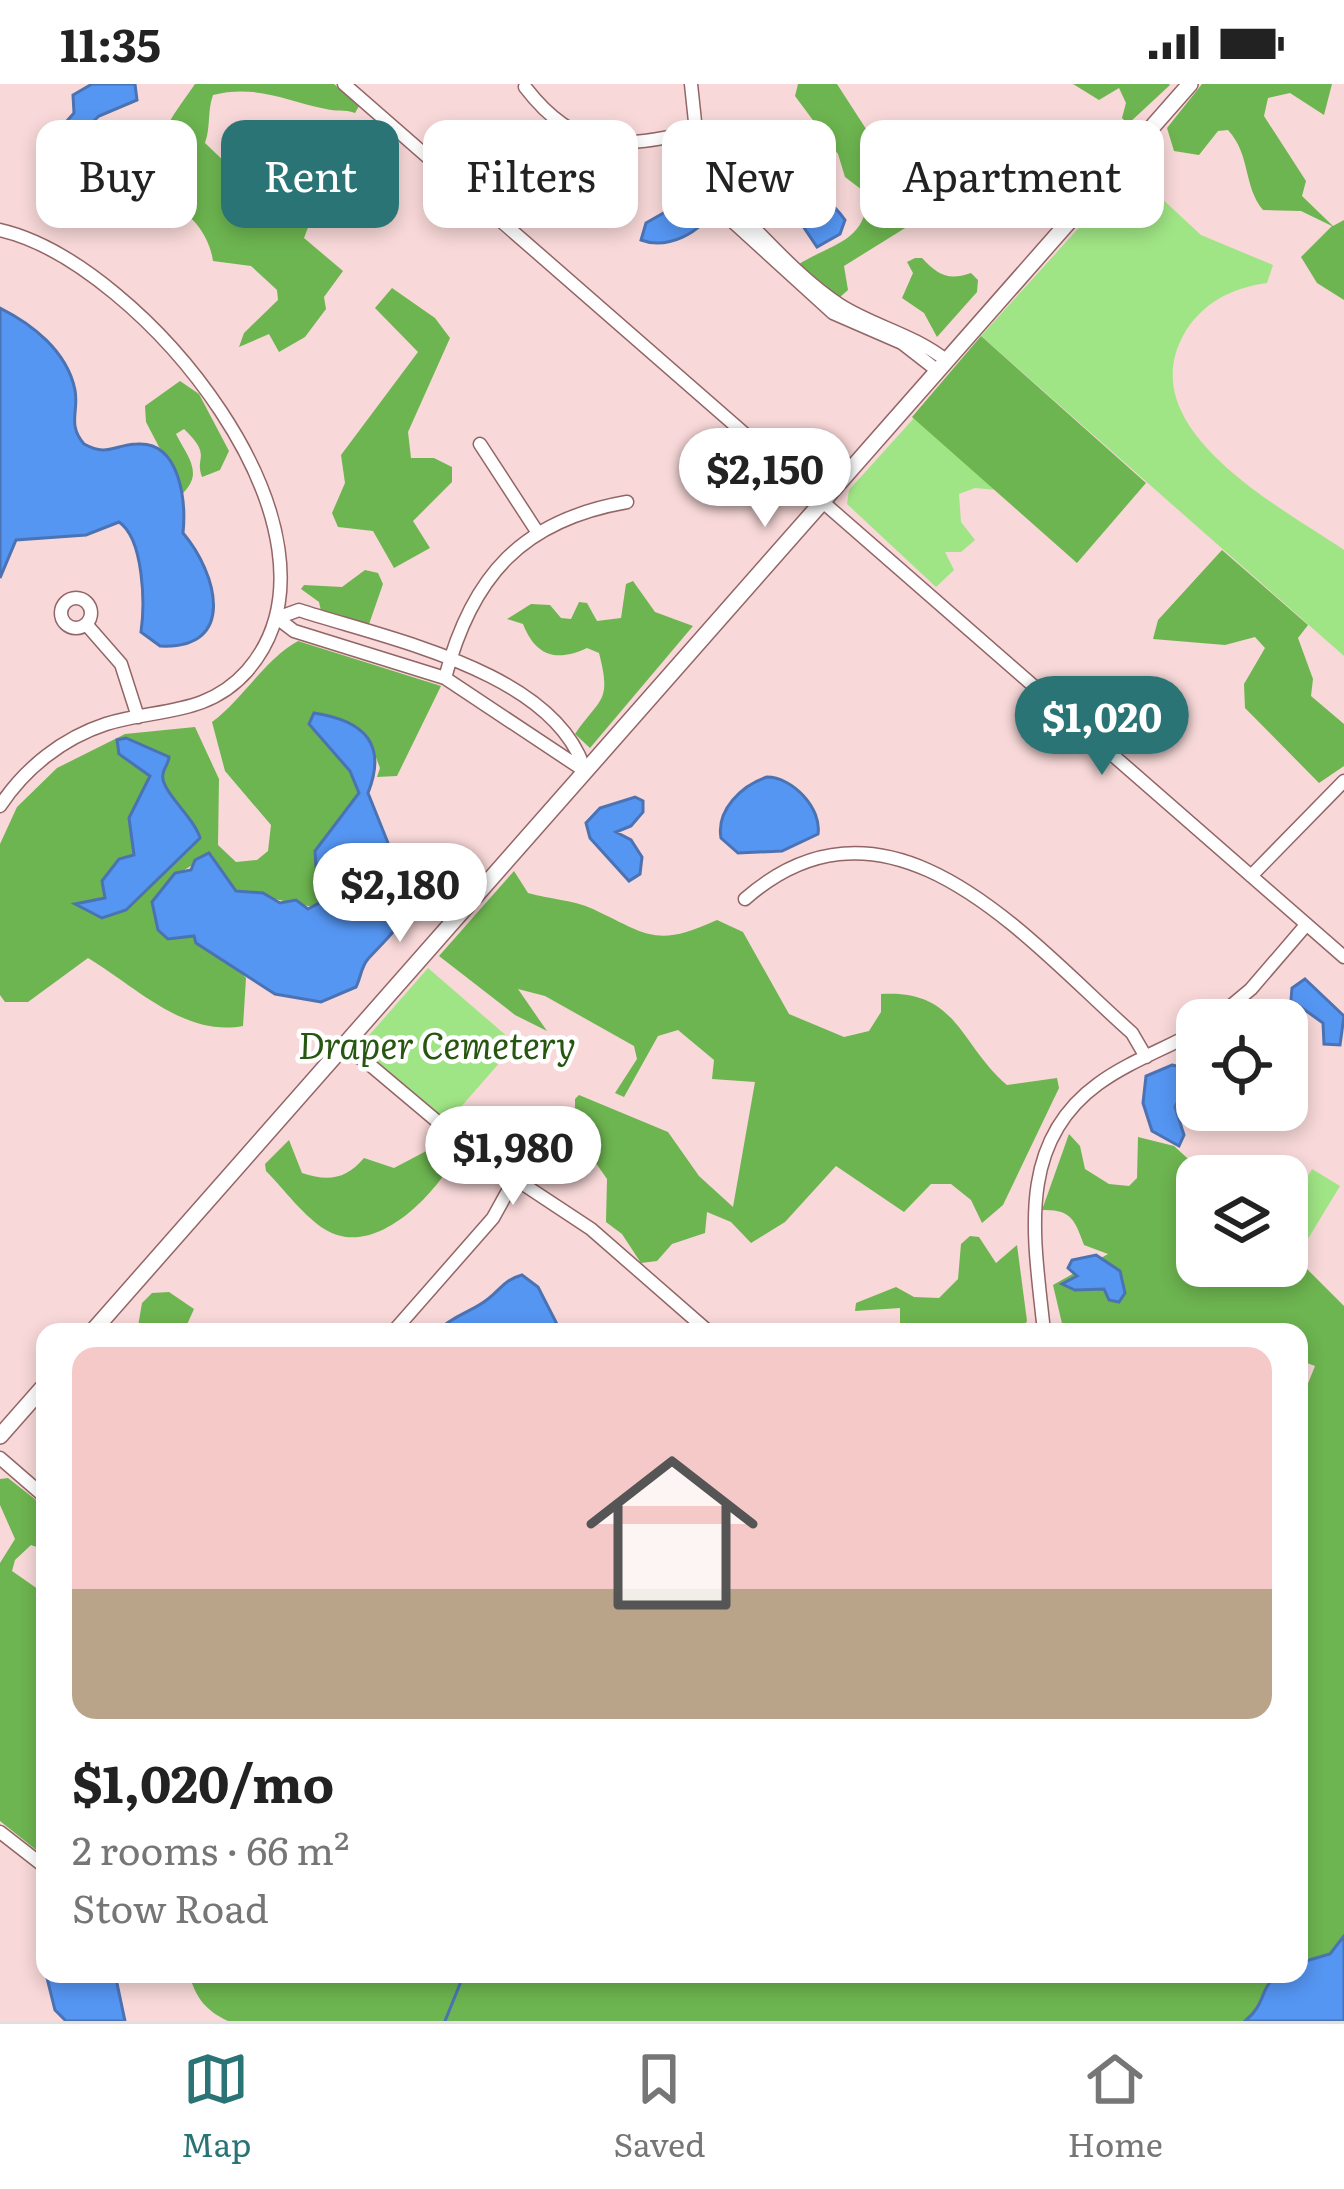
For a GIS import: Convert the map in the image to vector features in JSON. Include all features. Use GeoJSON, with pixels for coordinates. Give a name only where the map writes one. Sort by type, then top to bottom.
{"type":"FeatureCollection","features":[{"type":"Feature","properties":{"kind":"main road"},"geometry":{"type":"LineString","coordinates":[[100,1323],[1190,84]]}},
{"type":"Feature","properties":{"kind":"main road"},"geometry":{"type":"LineString","coordinates":[[0,1436],[36,1395]]}},
{"type":"Feature","properties":{"kind":"street"},"geometry":{"type":"LineString","coordinates":[[344,84],[1344,957]]}},
{"type":"Feature","properties":{"kind":"street"},"geometry":{"type":"LineString","coordinates":[[691,84],[695,120]]}},
{"type":"Feature","properties":{"kind":"street"},"geometry":{"type":"LineString","coordinates":[[525,87],[553,119],[591,139],[629,144],[662,138]]}},
{"type":"Feature","properties":{"kind":"street"},"geometry":{"type":"LineString","coordinates":[[748,228],[829,303],[908,333],[942,366]]}},
{"type":"Feature","properties":{"kind":"street"},"geometry":{"type":"LineString","coordinates":[[0,230],[63,254],[119,293],[168,339],[211,394],[252,472],[280,557],[277,617],[249,669],[217,696],[192,708],[138,717],[74,738],[31,769],[2,799]]}},
{"type":"Feature","properties":{"kind":"street"},"geometry":{"type":"LineString","coordinates":[[480,444],[536,530]]}},
{"type":"Feature","properties":{"kind":"street"},"geometry":{"type":"LineString","coordinates":[[446,678],[451,656],[496,568],[536,530],[568,515],[627,502]]}},
{"type":"Feature","properties":{"kind":"street"},"geometry":{"type":"LineString","coordinates":[[277,617],[299,610],[451,656],[536,706],[577,744],[585,771]]}},
{"type":"Feature","properties":{"kind":"street"},"geometry":{"type":"LineString","coordinates":[[277,617],[294,632],[446,678],[585,771]]}},
{"type":"Feature","properties":{"kind":"street"},"geometry":{"type":"LineString","coordinates":[[86,624],[121,664],[138,717]]}},
{"type":"Feature","properties":{"kind":"street"},"geometry":{"type":"LineString","coordinates":[[1251,877],[1344,781]]}},
{"type":"Feature","properties":{"kind":"street"},"geometry":{"type":"LineString","coordinates":[[745,899],[789,871],[825,858],[883,855],[932,868],[1005,920],[1132,1034],[1146,1057]]}},
{"type":"Feature","properties":{"kind":"street"},"geometry":{"type":"LineString","coordinates":[[1239,999],[1306,925]]}},
{"type":"Feature","properties":{"kind":"street"},"geometry":{"type":"LineString","coordinates":[[1043,1323],[1033,1200],[1041,1160],[1076,1102],[1176,1042]]}},
{"type":"Feature","properties":{"kind":"street"},"geometry":{"type":"LineString","coordinates":[[341,1049],[362,1059],[514,1180],[591,1229],[699,1323]]}},
{"type":"Feature","properties":{"kind":"street"},"geometry":{"type":"LineString","coordinates":[[402,1323],[493,1218],[514,1180]]}},
{"type":"Feature","properties":{"kind":"street"},"geometry":{"type":"LineString","coordinates":[[0,1458],[36,1489]]}},
{"type":"Feature","properties":{"kind":"street"},"geometry":{"type":"LineString","coordinates":[[0,1832],[36,1861]]}},
{"type":"Feature","properties":{"kind":"green space"},"geometry":{"type":"Polygon","coordinates":[[[195,84],[334,84],[359,106],[355,113],[257,92],[213,95],[205,143],[221,158],[221,228],[308,228],[304,238],[343,271],[324,297],[326,309],[305,337],[279,352],[269,334],[239,347],[244,333],[278,300],[277,290],[251,266],[213,261],[197,225],[197,120],[171,120],[195,84]]]}},
{"type":"Feature","properties":{"kind":"green space"},"geometry":{"type":"Polygon","coordinates":[[[798,84],[837,84],[860,120],[860,188],[845,177],[836,151],[836,120],[813,120],[795,96],[798,84]]]}},
{"type":"Feature","properties":{"kind":"green space"},"geometry":{"type":"Polygon","coordinates":[[[1073,84],[1170,85],[1132,120],[1122,118],[1126,103],[1119,88],[1099,100],[1073,84]]]}},
{"type":"Feature","properties":{"kind":"green space"},"geometry":{"type":"Polygon","coordinates":[[[1202,84],[1332,84],[1324,115],[1290,93],[1268,98],[1264,116],[1306,181],[1302,196],[1333,226],[1344,220],[1344,300],[1317,283],[1301,257],[1332,226],[1301,211],[1263,210],[1228,130],[1218,131],[1199,155],[1174,151],[1167,128],[1202,84]]]}},
{"type":"Feature","properties":{"kind":"green space"},"geometry":{"type":"Polygon","coordinates":[[[1164,201],[1201,235],[1273,265],[1267,283],[1219,299],[1191,323],[1173,369],[1178,402],[1195,433],[1221,462],[1252,489],[1344,550],[1344,656],[981,336],[1079,228],[1164,228],[1164,201]]]}},
{"type":"Feature","properties":{"kind":"green space"},"geometry":{"type":"Polygon","coordinates":[[[860,225],[905,228],[844,266],[848,290],[839,298],[799,264],[860,225]]]}},
{"type":"Feature","properties":{"kind":"green space"},"geometry":{"type":"Polygon","coordinates":[[[915,258],[944,275],[971,273],[978,280],[977,292],[937,337],[924,313],[902,298],[913,273],[907,262],[915,258]]]}},
{"type":"Feature","properties":{"kind":"green space"},"geometry":{"type":"Polygon","coordinates":[[[392,288],[435,318],[450,338],[408,432],[411,458],[434,458],[452,467],[452,482],[413,521],[430,548],[394,568],[373,531],[338,527],[332,513],[345,483],[341,455],[418,352],[375,308],[392,288]]]}},
{"type":"Feature","properties":{"kind":"green space"},"geometry":{"type":"Polygon","coordinates":[[[981,336],[1146,483],[1077,563],[912,417],[981,336]]]}},
{"type":"Feature","properties":{"kind":"green space"},"geometry":{"type":"Polygon","coordinates":[[[180,381],[199,394],[229,451],[220,470],[202,477],[198,445],[184,429],[176,434],[193,471],[183,493],[146,422],[145,406],[180,381]]]}},
{"type":"Feature","properties":{"kind":"green space"},"geometry":{"type":"Polygon","coordinates":[[[914,418],[997,490],[975,488],[959,494],[961,522],[975,540],[961,552],[945,552],[954,570],[936,587],[847,504],[849,490],[914,418]]]}},
{"type":"Feature","properties":{"kind":"green space"},"geometry":{"type":"Polygon","coordinates":[[[1222,550],[1308,625],[1298,638],[1313,679],[1311,696],[1344,724],[1344,766],[1319,783],[1245,708],[1244,684],[1265,648],[1255,637],[1225,645],[1153,639],[1158,620],[1222,550]]]}},
{"type":"Feature","properties":{"kind":"green space"},"geometry":{"type":"Polygon","coordinates":[[[365,570],[378,573],[383,584],[368,627],[321,611],[319,602],[301,589],[304,585],[342,587],[365,570]]]}},
{"type":"Feature","properties":{"kind":"green space"},"geometry":{"type":"Polygon","coordinates":[[[633,581],[655,612],[693,626],[590,748],[575,734],[604,691],[599,653],[587,648],[566,655],[549,654],[534,644],[523,624],[507,619],[531,604],[550,605],[561,618],[571,619],[579,602],[587,603],[597,621],[621,618],[626,584],[633,581]]]}},
{"type":"Feature","properties":{"kind":"green space"},"geometry":{"type":"Polygon","coordinates":[[[298,641],[441,686],[397,776],[377,777],[380,768],[369,739],[309,724],[350,771],[359,793],[315,851],[339,891],[318,908],[236,891],[212,855],[180,873],[154,898],[156,926],[163,935],[195,936],[196,943],[246,978],[243,1026],[200,1024],[180,1017],[88,958],[28,1002],[5,1002],[0,995],[0,844],[17,807],[57,768],[125,734],[195,727],[219,779],[218,845],[236,862],[257,860],[268,851],[271,825],[225,771],[212,722],[298,641]]]}},
{"type":"Feature","properties":{"kind":"green space"},"geometry":{"type":"Polygon","coordinates":[[[514,871],[528,893],[586,906],[653,935],[680,934],[717,920],[743,932],[789,1014],[844,1037],[869,1031],[881,1012],[881,994],[907,995],[942,1010],[1007,1085],[1057,1078],[1059,1088],[1003,1205],[982,1223],[971,1200],[951,1184],[931,1184],[904,1212],[836,1166],[785,1222],[751,1243],[731,1222],[707,1212],[705,1233],[672,1244],[657,1261],[641,1263],[622,1234],[606,1222],[607,1179],[575,1133],[575,1099],[579,1095],[668,1132],[699,1176],[733,1207],[755,1082],[712,1079],[714,1060],[678,1030],[658,1036],[624,1097],[615,1093],[637,1059],[634,1046],[545,996],[518,989],[547,1031],[515,1015],[439,956],[514,871]]]}},
{"type":"Feature","properties":{"kind":"green space","name":"Draper Cemetery"},"geometry":{"type":"Polygon","coordinates":[[[428,968],[516,1044],[446,1124],[358,1048],[428,968]]]}},
{"type":"Feature","properties":{"kind":"green space"},"geometry":{"type":"Polygon","coordinates":[[[1069,1134],[1080,1146],[1085,1169],[1109,1184],[1129,1186],[1137,1178],[1138,1137],[1174,1146],[1184,1155],[1176,1155],[1176,1287],[1308,1287],[1308,1270],[1344,1306],[1344,1936],[1330,1954],[1308,1960],[1308,1384],[1315,1366],[1308,1363],[1308,1323],[1062,1323],[1053,1285],[1108,1254],[1084,1245],[1066,1214],[1042,1210],[1069,1134]]]}},
{"type":"Feature","properties":{"kind":"green space"},"geometry":{"type":"Polygon","coordinates":[[[289,1140],[302,1173],[321,1177],[344,1174],[364,1158],[394,1168],[432,1148],[456,1156],[434,1188],[402,1218],[383,1230],[345,1237],[310,1218],[266,1171],[265,1164],[289,1140]]]}},
{"type":"Feature","properties":{"kind":"green space"},"geometry":{"type":"Polygon","coordinates":[[[1312,1169],[1340,1186],[1308,1239],[1308,1176],[1312,1169]]]}},
{"type":"Feature","properties":{"kind":"green space"},"geometry":{"type":"Polygon","coordinates":[[[970,1236],[979,1237],[996,1263],[1017,1245],[1026,1323],[900,1323],[900,1308],[855,1311],[856,1303],[896,1287],[914,1297],[939,1298],[958,1279],[961,1244],[970,1236]]]}},
{"type":"Feature","properties":{"kind":"green space"},"geometry":{"type":"Polygon","coordinates":[[[169,1292],[194,1309],[188,1323],[139,1323],[142,1303],[152,1293],[169,1292]]]}},
{"type":"Feature","properties":{"kind":"green space"},"geometry":{"type":"Polygon","coordinates":[[[8,1478],[36,1500],[36,1547],[31,1545],[15,1560],[12,1571],[36,1588],[36,1850],[0,1821],[0,1563],[15,1539],[0,1505],[0,1479],[8,1478]]]}},
{"type":"Feature","properties":{"kind":"green space"},"geometry":{"type":"Polygon","coordinates":[[[192,1983],[1269,1983],[1245,2021],[228,2021],[202,2002],[192,1983]]]}},
{"type":"Feature","properties":{"kind":"water"},"geometry":{"type":"Polygon","coordinates":[[[92,84],[135,84],[137,100],[95,120],[68,120],[74,113],[73,95],[92,84]]]}},
{"type":"Feature","properties":{"kind":"water"},"geometry":{"type":"Polygon","coordinates":[[[836,209],[845,220],[840,234],[817,247],[804,228],[836,228],[836,209]]]}},
{"type":"Feature","properties":{"kind":"water"},"geometry":{"type":"Polygon","coordinates":[[[662,214],[662,228],[696,228],[672,241],[651,243],[641,240],[646,223],[662,214]]]}},
{"type":"Feature","properties":{"kind":"water"},"geometry":{"type":"Polygon","coordinates":[[[0,308],[36,331],[64,363],[75,390],[76,430],[84,444],[105,450],[152,446],[172,463],[181,491],[183,533],[211,587],[211,623],[201,636],[185,644],[160,646],[141,632],[138,557],[134,542],[119,522],[86,535],[16,540],[0,578],[0,308]]]}},
{"type":"Feature","properties":{"kind":"water"},"geometry":{"type":"Polygon","coordinates":[[[314,713],[347,722],[368,738],[375,761],[368,793],[392,853],[420,884],[405,917],[366,962],[356,987],[321,1002],[275,994],[196,943],[194,936],[168,939],[158,930],[152,902],[175,873],[191,870],[195,860],[209,853],[236,891],[263,893],[280,903],[296,900],[308,909],[339,892],[335,878],[316,867],[315,851],[359,793],[350,771],[309,724],[314,713]]]}},
{"type":"Feature","properties":{"kind":"water"},"geometry":{"type":"Polygon","coordinates":[[[126,738],[169,757],[163,781],[200,838],[126,910],[102,918],[75,904],[105,898],[102,881],[119,859],[134,855],[129,818],[150,776],[119,754],[117,740],[126,738]]]}},
{"type":"Feature","properties":{"kind":"water"},"geometry":{"type":"Polygon","coordinates":[[[767,777],[786,782],[803,796],[815,814],[818,834],[782,851],[738,853],[721,838],[723,818],[740,792],[767,777]]]}},
{"type":"Feature","properties":{"kind":"water"},"geometry":{"type":"Polygon","coordinates":[[[635,797],[643,801],[643,812],[631,826],[616,832],[631,840],[642,857],[640,874],[629,881],[590,838],[586,823],[600,808],[635,797]]]}},
{"type":"Feature","properties":{"kind":"water"},"geometry":{"type":"Polygon","coordinates":[[[1305,979],[1344,1016],[1340,1045],[1324,1044],[1323,1023],[1308,1012],[1308,999],[1291,999],[1292,988],[1305,979]]]}},
{"type":"Feature","properties":{"kind":"water"},"geometry":{"type":"Polygon","coordinates":[[[1176,1066],[1176,1131],[1184,1135],[1179,1146],[1152,1131],[1143,1103],[1146,1076],[1176,1066]]]}},
{"type":"Feature","properties":{"kind":"water"},"geometry":{"type":"Polygon","coordinates":[[[1096,1255],[1120,1271],[1125,1293],[1119,1302],[1109,1300],[1104,1289],[1075,1290],[1062,1284],[1077,1276],[1068,1268],[1072,1260],[1096,1255]]]}},
{"type":"Feature","properties":{"kind":"water"},"geometry":{"type":"Polygon","coordinates":[[[522,1275],[538,1287],[556,1323],[447,1323],[482,1303],[522,1275]]]}},
{"type":"Feature","properties":{"kind":"water"},"geometry":{"type":"Polygon","coordinates":[[[1344,1936],[1344,2021],[1245,2021],[1269,1983],[1308,1983],[1308,1960],[1330,1954],[1344,1936]]]}},
{"type":"Feature","properties":{"kind":"water"},"geometry":{"type":"Polygon","coordinates":[[[48,1983],[117,1983],[125,2021],[66,2021],[55,2010],[48,1983]]]}},
{"type":"Feature","properties":{"kind":"waterway"},"geometry":{"type":"LineString","coordinates":[[445,2021],[460,1983]]}}]}
